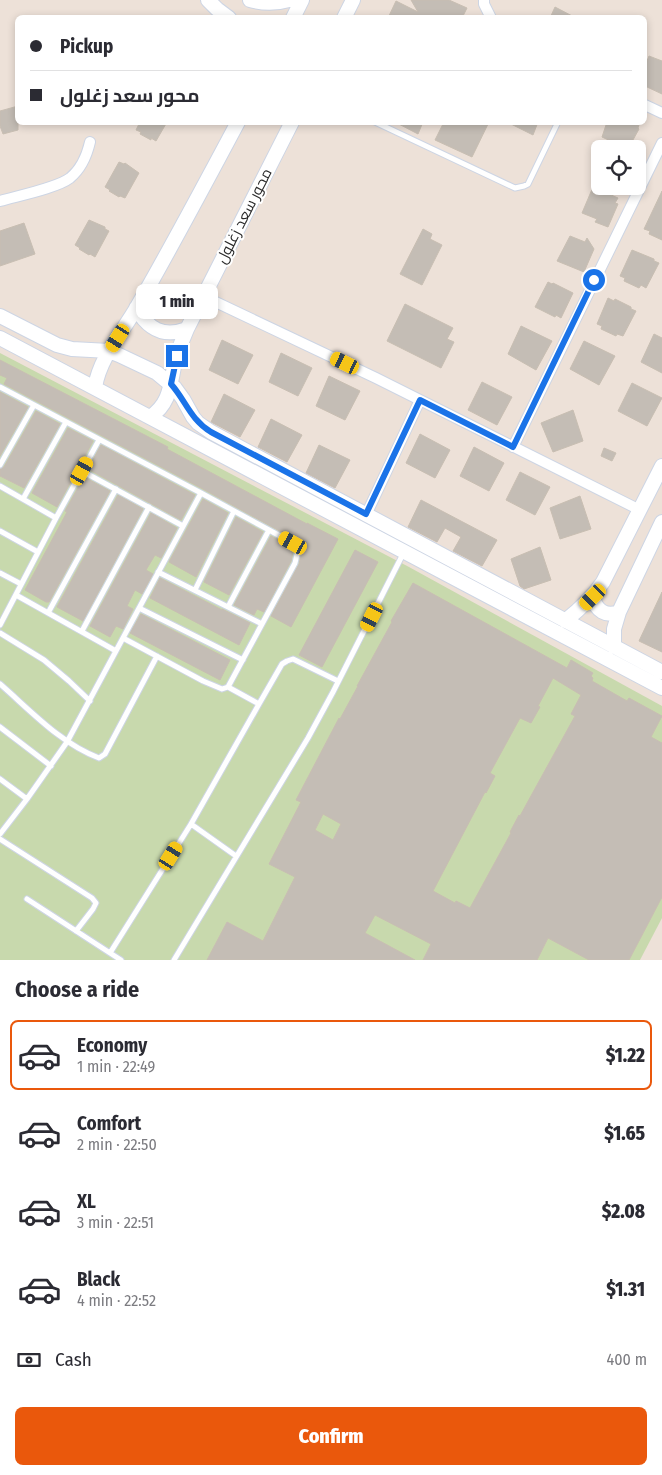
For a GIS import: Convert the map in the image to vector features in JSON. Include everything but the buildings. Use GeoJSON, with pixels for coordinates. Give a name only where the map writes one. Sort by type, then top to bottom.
{"type":"FeatureCollection","features":[{"type":"Feature","properties":{"kind":"main road"},"geometry":{"type":"LineString","coordinates":[[208,0],[225,15]]}},
{"type":"Feature","properties":{"kind":"main road"},"geometry":{"type":"LineString","coordinates":[[250,0],[262,3],[276,3],[289,0]]}},
{"type":"Feature","properties":{"kind":"main road"},"geometry":{"type":"LineString","coordinates":[[294,15],[302,0]]}},
{"type":"Feature","properties":{"kind":"main road"},"geometry":{"type":"LineString","coordinates":[[346,15],[353,0]]}},
{"type":"Feature","properties":{"kind":"main road"},"geometry":{"type":"LineString","coordinates":[[95,388],[98,372],[109,351],[136,308],[236,125]]}},
{"type":"Feature","properties":{"kind":"main road","name":"محور سعد زغلول"},"geometry":{"type":"LineString","coordinates":[[150,417],[157,412],[167,399],[177,356],[187,329],[290,125]]}},
{"type":"Feature","properties":{"kind":"main road"},"geometry":{"type":"LineString","coordinates":[[136,308],[156,330],[166,333],[177,333],[187,329]]}},
{"type":"Feature","properties":{"kind":"main road"},"geometry":{"type":"LineString","coordinates":[[0,316],[57,345],[72,349],[109,351],[157,373],[171,384],[183,399],[193,417],[204,428],[662,672]]}},
{"type":"Feature","properties":{"kind":"main road"},"geometry":{"type":"LineString","coordinates":[[0,338],[662,688]]}},
{"type":"Feature","properties":{"kind":"main road"},"geometry":{"type":"LineString","coordinates":[[564,620],[593,597],[603,582],[662,466]]}},
{"type":"Feature","properties":{"kind":"main road"},"geometry":{"type":"LineString","coordinates":[[614,647],[614,629],[619,612],[662,522]]}},
{"type":"Feature","properties":{"kind":"main road"},"geometry":{"type":"LineString","coordinates":[[593,597],[594,603],[601,612],[613,614],[619,612]]}},
{"type":"Feature","properties":{"kind":"street"},"geometry":{"type":"LineString","coordinates":[[484,0],[489,15]]}},
{"type":"Feature","properties":{"kind":"street"},"geometry":{"type":"LineString","coordinates":[[647,106],[662,113]]}},
{"type":"Feature","properties":{"kind":"street"},"geometry":{"type":"LineString","coordinates":[[0,201],[56,185],[69,179],[87,156],[90,142]]}},
{"type":"Feature","properties":{"kind":"street"},"geometry":{"type":"LineString","coordinates":[[513,447],[662,143]]}},
{"type":"Feature","properties":{"kind":"street"},"geometry":{"type":"LineString","coordinates":[[203,296],[322,352],[640,510]]}},
{"type":"Feature","properties":{"kind":"street"},"geometry":{"type":"LineString","coordinates":[[366,514],[420,400]]}},
{"type":"Feature","properties":{"kind":"lane"},"geometry":{"type":"LineString","coordinates":[[381,125],[510,186],[520,188],[528,184],[557,125]]}},
{"type":"Feature","properties":{"kind":"lane"},"geometry":{"type":"LineString","coordinates":[[0,387],[293,543],[298,550],[295,563],[228,687],[222,689],[203,681],[123,638]]}},
{"type":"Feature","properties":{"kind":"lane"},"geometry":{"type":"LineString","coordinates":[[0,465],[34,405]]}},
{"type":"Feature","properties":{"kind":"lane"},"geometry":{"type":"LineString","coordinates":[[23,499],[66,422]]}},
{"type":"Feature","properties":{"kind":"lane"},"geometry":{"type":"LineString","coordinates":[[0,625],[99,440]]}},
{"type":"Feature","properties":{"kind":"lane"},"geometry":{"type":"LineString","coordinates":[[82,471],[183,526]]}},
{"type":"Feature","properties":{"kind":"lane"},"geometry":{"type":"LineString","coordinates":[[0,486],[56,518]]}},
{"type":"Feature","properties":{"kind":"lane"},"geometry":{"type":"LineString","coordinates":[[48,612],[116,489]]}},
{"type":"Feature","properties":{"kind":"lane"},"geometry":{"type":"LineString","coordinates":[[1,830],[27,799],[67,742],[201,493]]}},
{"type":"Feature","properties":{"kind":"lane"},"geometry":{"type":"LineString","coordinates":[[82,632],[149,507]]}},
{"type":"Feature","properties":{"kind":"lane"},"geometry":{"type":"LineString","coordinates":[[195,590],[234,511]]}},
{"type":"Feature","properties":{"kind":"lane"},"geometry":{"type":"LineString","coordinates":[[228,607],[269,530]]}},
{"type":"Feature","properties":{"kind":"lane"},"geometry":{"type":"LineString","coordinates":[[0,531],[38,552]]}},
{"type":"Feature","properties":{"kind":"lane"},"geometry":{"type":"LineString","coordinates":[[174,960],[308,738],[404,552]]}},
{"type":"Feature","properties":{"kind":"lane"},"geometry":{"type":"LineString","coordinates":[[158,572],[262,624]]}},
{"type":"Feature","properties":{"kind":"lane"},"geometry":{"type":"LineString","coordinates":[[0,573],[21,584]]}},
{"type":"Feature","properties":{"kind":"lane"},"geometry":{"type":"LineString","coordinates":[[16,595],[116,651]]}},
{"type":"Feature","properties":{"kind":"lane"},"geometry":{"type":"LineString","coordinates":[[139,608],[243,660]]}},
{"type":"Feature","properties":{"kind":"lane"},"geometry":{"type":"LineString","coordinates":[[0,633],[44,660],[90,701]]}},
{"type":"Feature","properties":{"kind":"lane"},"geometry":{"type":"LineString","coordinates":[[0,684],[67,742],[98,758],[105,754],[157,656]]}},
{"type":"Feature","properties":{"kind":"lane"},"geometry":{"type":"LineString","coordinates":[[110,953],[191,824],[282,664],[292,659],[338,681]]}},
{"type":"Feature","properties":{"kind":"lane"},"geometry":{"type":"LineString","coordinates":[[228,687],[259,704]]}},
{"type":"Feature","properties":{"kind":"lane"},"geometry":{"type":"LineString","coordinates":[[0,727],[51,766]]}},
{"type":"Feature","properties":{"kind":"lane"},"geometry":{"type":"LineString","coordinates":[[0,779],[27,799]]}},
{"type":"Feature","properties":{"kind":"lane"},"geometry":{"type":"LineString","coordinates":[[191,824],[236,856]]}},
{"type":"Feature","properties":{"kind":"lane"},"geometry":{"type":"LineString","coordinates":[[0,839],[92,898],[96,903],[94,909],[76,931]]}},
{"type":"Feature","properties":{"kind":"lane"},"geometry":{"type":"LineString","coordinates":[[27,899],[120,960]]}},
{"type":"Feature","properties":{"kind":"green space"},"geometry":{"type":"Polygon","coordinates":[[[0,353],[409,567],[662,706],[662,918],[640,960],[0,960],[0,353]]]}},
{"type":"Feature","properties":{"kind":"route"},"geometry":{"type":"LineString","coordinates":[[177,356],[171,384],[198,423],[211,432],[366,514],[420,400],[513,447],[594,280]]}}]}
